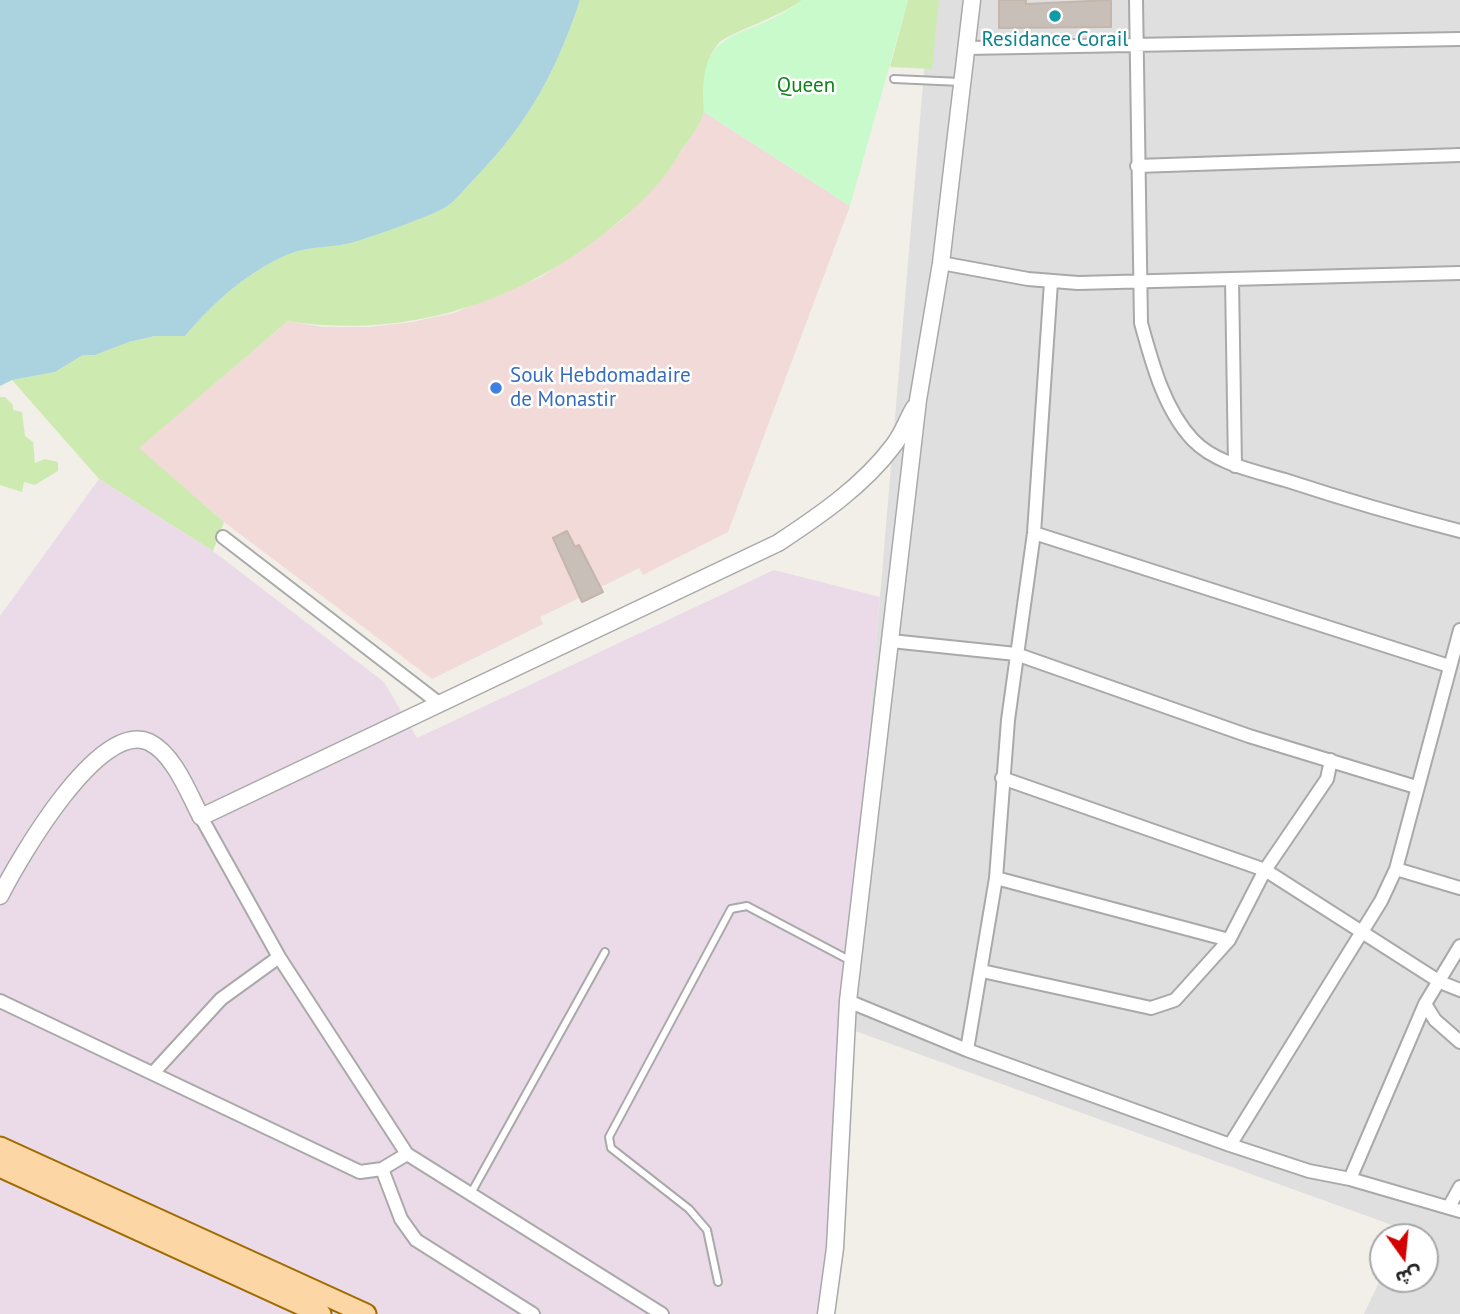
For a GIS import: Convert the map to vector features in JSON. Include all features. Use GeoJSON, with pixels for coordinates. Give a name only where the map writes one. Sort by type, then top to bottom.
{"type":"FeatureCollection","features":[{"type":"Feature","properties":{"kind":"main road"},"geometry":{"type":"LineString","coordinates":[[0,1147],[366,1314]]}},
{"type":"Feature","properties":{"kind":"main road"},"geometry":{"type":"LineString","coordinates":[[0,1167],[321,1314]]}},
{"type":"Feature","properties":{"kind":"street"},"geometry":{"type":"LineString","coordinates":[[826,1314],[835,1248],[852,962],[918,400],[941,264],[972,0]]}},
{"type":"Feature","properties":{"kind":"street"},"geometry":{"type":"LineString","coordinates":[[1136,0],[1141,323],[1155,372],[1173,409],[1194,441],[1235,466],[1347,501],[1460,531]]}},
{"type":"Feature","properties":{"kind":"street"},"geometry":{"type":"LineString","coordinates":[[967,48],[1460,39]]}},
{"type":"Feature","properties":{"kind":"street"},"geometry":{"type":"LineString","coordinates":[[1137,166],[1460,155]]}},
{"type":"Feature","properties":{"kind":"street"},"geometry":{"type":"LineString","coordinates":[[941,264],[1051,282],[1460,273]]}},
{"type":"Feature","properties":{"kind":"street"},"geometry":{"type":"LineString","coordinates":[[1232,279],[1235,466]]}},
{"type":"Feature","properties":{"kind":"street"},"geometry":{"type":"LineString","coordinates":[[967,1050],[996,878],[1002,778],[1016,654],[1034,533],[1051,282]]}},
{"type":"Feature","properties":{"kind":"street"},"geometry":{"type":"LineString","coordinates":[[201,817],[778,543],[817,517],[857,484],[894,446],[918,400]]}},
{"type":"Feature","properties":{"kind":"street"},"geometry":{"type":"LineString","coordinates":[[1034,533],[1449,666]]}},
{"type":"Feature","properties":{"kind":"street"},"geometry":{"type":"LineString","coordinates":[[223,537],[440,704]]}},
{"type":"Feature","properties":{"kind":"street"},"geometry":{"type":"LineString","coordinates":[[1230,1145],[1381,901],[1396,869],[1460,630]]}},
{"type":"Feature","properties":{"kind":"street"},"geometry":{"type":"LineString","coordinates":[[891,641],[1016,654],[1249,736],[1416,787]]}},
{"type":"Feature","properties":{"kind":"street"},"geometry":{"type":"LineString","coordinates":[[0,896],[49,815],[106,751],[120,742],[135,739],[149,742],[161,751],[279,957],[407,1154],[662,1314]]}},
{"type":"Feature","properties":{"kind":"street"},"geometry":{"type":"LineString","coordinates":[[982,971],[1159,1007],[1175,1000],[1229,940],[1265,870],[1326,779],[1331,760]]}},
{"type":"Feature","properties":{"kind":"street"},"geometry":{"type":"LineString","coordinates":[[1002,778],[1265,870],[1440,982],[1460,990]]}},
{"type":"Feature","properties":{"kind":"street"},"geometry":{"type":"LineString","coordinates":[[1396,869],[1460,888]]}},
{"type":"Feature","properties":{"kind":"street"},"geometry":{"type":"LineString","coordinates":[[996,878],[1229,940]]}},
{"type":"Feature","properties":{"kind":"street"},"geometry":{"type":"LineString","coordinates":[[1350,1179],[1425,1004],[1460,946]]}},
{"type":"Feature","properties":{"kind":"street"},"geometry":{"type":"LineString","coordinates":[[153,1073],[221,999],[279,957]]}},
{"type":"Feature","properties":{"kind":"street"},"geometry":{"type":"LineString","coordinates":[[0,1001],[360,1172],[382,1169],[407,1154]]}},
{"type":"Feature","properties":{"kind":"street"},"geometry":{"type":"LineString","coordinates":[[848,1001],[967,1050],[1310,1171],[1350,1179],[1455,1209],[1460,1187]]}},
{"type":"Feature","properties":{"kind":"street"},"geometry":{"type":"LineString","coordinates":[[1425,1004],[1435,1020],[1460,1042]]}},
{"type":"Feature","properties":{"kind":"street"},"geometry":{"type":"LineString","coordinates":[[382,1169],[401,1219],[416,1240],[533,1314]]}},
{"type":"Feature","properties":{"kind":"lane"},"geometry":{"type":"LineString","coordinates":[[894,79],[963,82]]}},
{"type":"Feature","properties":{"kind":"lane"},"geometry":{"type":"LineString","coordinates":[[718,1282],[706,1230],[689,1209],[611,1148],[609,1137],[731,909],[747,906],[852,962]]}},
{"type":"Feature","properties":{"kind":"lane"},"geometry":{"type":"LineString","coordinates":[[470,1195],[605,952]]}},
{"type":"Feature","properties":{"kind":"shaded area"},"geometry":{"type":"Polygon","coordinates":[[[930,0],[1460,0],[1460,1314],[1364,1314],[1374,1293],[1439,1293],[1439,1223],[1386,1223],[844,1027],[930,0]]]}},
{"type":"Feature","properties":{"kind":"shaded area","name":"Souk Hebdomadaire de Monastir"},"geometry":{"type":"Polygon","coordinates":[[[704,112],[850,206],[728,532],[643,575],[639,568],[601,587],[603,592],[582,602],[579,598],[540,617],[543,624],[432,679],[224,522],[138,448],[288,321],[323,327],[369,327],[412,322],[454,313],[541,277],[622,220],[651,191],[679,155],[704,112]]]}},
{"type":"Feature","properties":{"kind":"shaded area"},"geometry":{"type":"Polygon","coordinates":[[[99,479],[213,551],[384,682],[417,738],[774,570],[880,597],[844,1027],[835,1245],[819,1314],[0,1314],[0,616],[99,479]]]}},
{"type":"Feature","properties":{"kind":"green space"},"geometry":{"type":"Polygon","coordinates":[[[580,0],[802,0],[718,44],[709,60],[705,76],[703,115],[673,163],[656,187],[635,208],[566,260],[530,281],[492,298],[413,320],[372,325],[288,321],[139,448],[224,522],[213,551],[99,479],[12,380],[55,372],[83,355],[95,355],[129,342],[155,336],[185,336],[232,289],[274,261],[297,251],[360,240],[446,207],[494,157],[526,116],[551,73],[580,0]]]}},
{"type":"Feature","properties":{"kind":"green space","name":"Queen"},"geometry":{"type":"Polygon","coordinates":[[[802,0],[908,0],[850,206],[704,112],[704,82],[708,61],[717,47],[730,38],[782,14],[802,0]]]}},
{"type":"Feature","properties":{"kind":"green space"},"geometry":{"type":"Polygon","coordinates":[[[908,0],[939,0],[932,69],[890,67],[908,0]]]}},
{"type":"Feature","properties":{"kind":"green space"},"geometry":{"type":"Polygon","coordinates":[[[0,397],[5,397],[13,405],[13,410],[22,412],[25,436],[33,442],[35,463],[45,459],[58,462],[58,471],[35,485],[24,482],[22,492],[0,485],[0,397]]]}},
{"type":"Feature","properties":{"kind":"water"},"geometry":{"type":"Polygon","coordinates":[[[0,0],[580,0],[551,73],[526,116],[494,157],[446,207],[360,240],[297,251],[274,261],[232,289],[185,336],[155,336],[129,342],[95,355],[83,355],[55,372],[12,380],[0,386],[0,0]]]}},
{"type":"Feature","properties":{"kind":"building","name":"Residance Corail"},"geometry":{"type":"Polygon","coordinates":[[[999,0],[1026,0],[1026,4],[1111,0],[1111,27],[999,28],[999,0]]]}},
{"type":"Feature","properties":{"kind":"building"},"geometry":{"type":"Polygon","coordinates":[[[567,531],[575,547],[579,545],[603,592],[582,602],[553,538],[567,531]]]}},
{"type":"Feature","properties":{"kind":"place","name":"Residance Corail"},"geometry":{"type":"Point","coordinates":[1055,16]}},
{"type":"Feature","properties":{"kind":"place","name":"Souk Hebdomadaire de Monastir"},"geometry":{"type":"Point","coordinates":[496,388]}}]}
